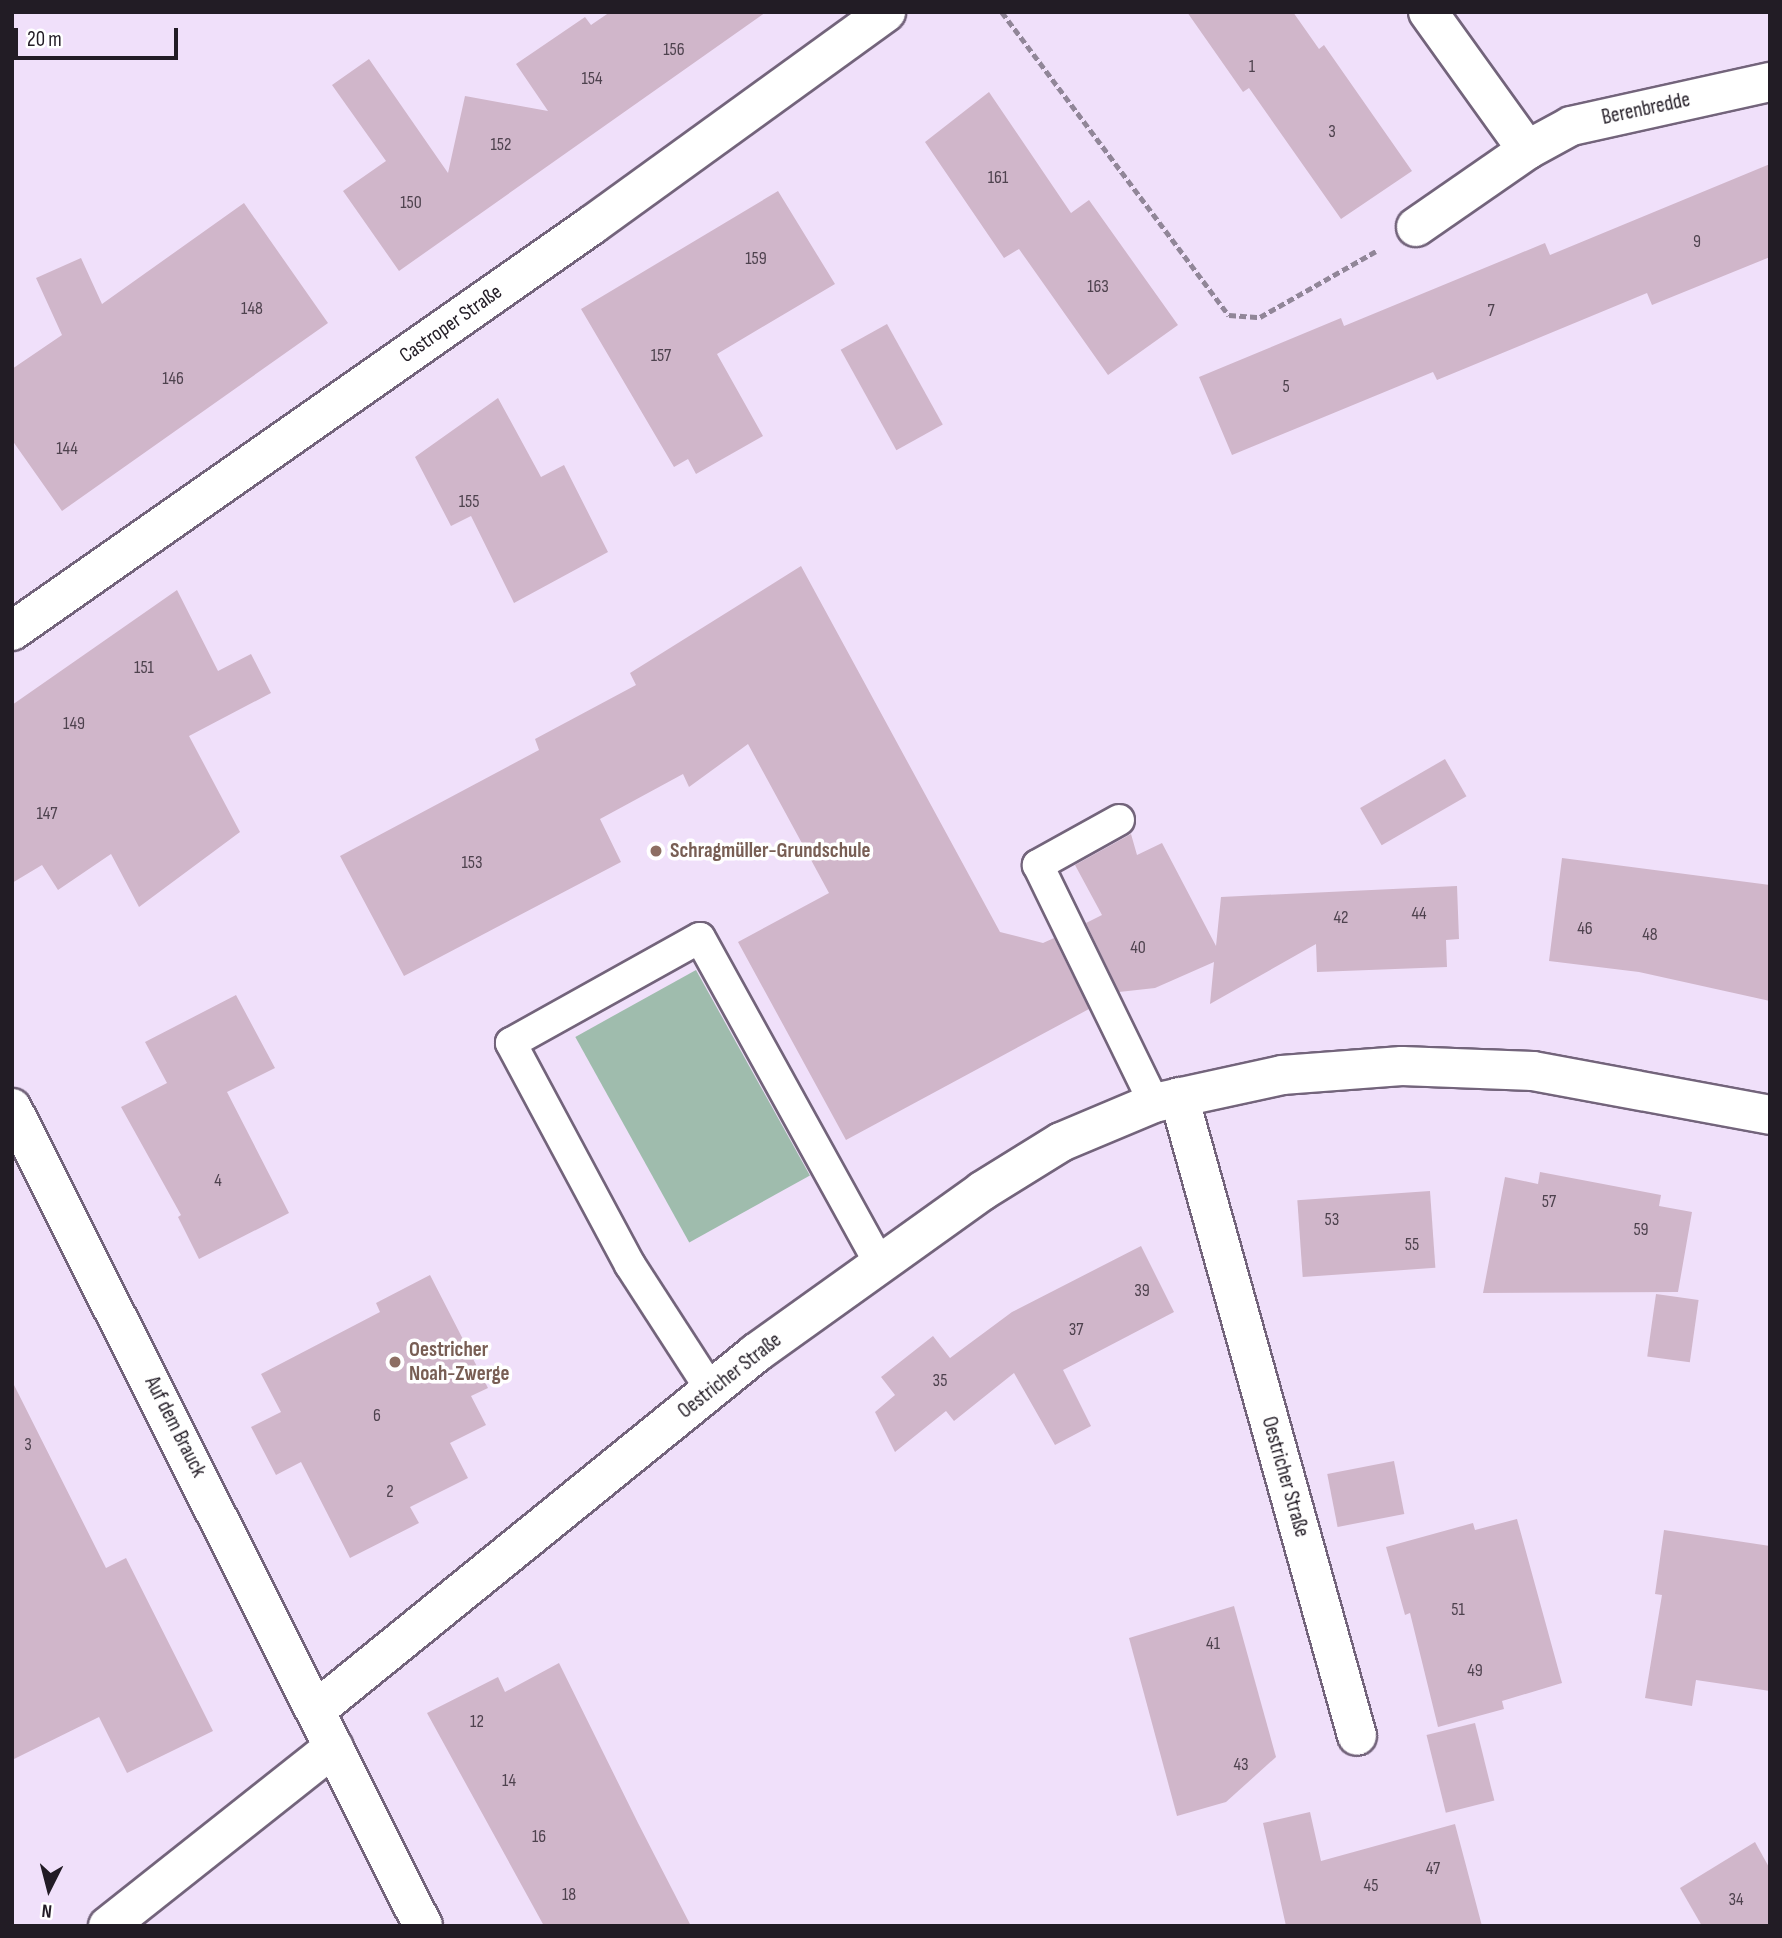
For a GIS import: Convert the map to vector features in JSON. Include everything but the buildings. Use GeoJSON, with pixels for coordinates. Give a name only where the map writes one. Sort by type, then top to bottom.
{"type":"FeatureCollection","features":[{"type":"Feature","properties":{"kind":"street","name":"Castroper Straße"},"geometry":{"type":"LineString","coordinates":[[12,631],[592,225],[886,12]]}},
{"type":"Feature","properties":{"kind":"street"},"geometry":{"type":"LineString","coordinates":[[1429,12],[1527,150]]}},
{"type":"Feature","properties":{"kind":"street","name":"Berenbredde"},"geometry":{"type":"LineString","coordinates":[[1416,227],[1527,150],[1571,126],[1770,82]]}},
{"type":"Feature","properties":{"kind":"street","name":"Oestricher Straße"},"geometry":{"type":"LineString","coordinates":[[316,1710],[711,1390],[982,1191],[1061,1142],[1166,1100],[1282,1075],[1402,1066],[1533,1071],[1770,1115]]}},
{"type":"Feature","properties":{"kind":"street","name":"Oestricher Straße"},"geometry":{"type":"LineString","coordinates":[[1166,1100],[1357,1736]]}},
{"type":"Feature","properties":{"kind":"street","name":"Auf dem Brauck"},"geometry":{"type":"LineString","coordinates":[[12,1108],[423,1926]]}},
{"type":"Feature","properties":{"kind":"street"},"geometry":{"type":"LineString","coordinates":[[108,1926],[334,1747]]}},
{"type":"Feature","properties":{"kind":"lane"},"geometry":{"type":"LineString","coordinates":[[1119,820],[1038,865],[1166,1100]]}},
{"type":"Feature","properties":{"kind":"lane"},"geometry":{"type":"LineString","coordinates":[[711,1390],[630,1265],[511,1043],[700,938],[880,1264]]}},
{"type":"Feature","properties":{"kind":"path"},"geometry":{"type":"LineString","coordinates":[[1002,12],[1229,315],[1260,317],[1416,227]]}},
{"type":"Feature","properties":{"kind":"green space"},"geometry":{"type":"Polygon","coordinates":[[[696,970],[810,1176],[689,1242],[575,1037],[696,970]]]}},
{"type":"Feature","properties":{"kind":"place","name":"Schragmüller-Grundschule"},"geometry":{"type":"Point","coordinates":[656,851]}},
{"type":"Feature","properties":{"kind":"place","name":"Oestricher Noah-Zwerge"},"geometry":{"type":"Point","coordinates":[395,1362]}}]}
